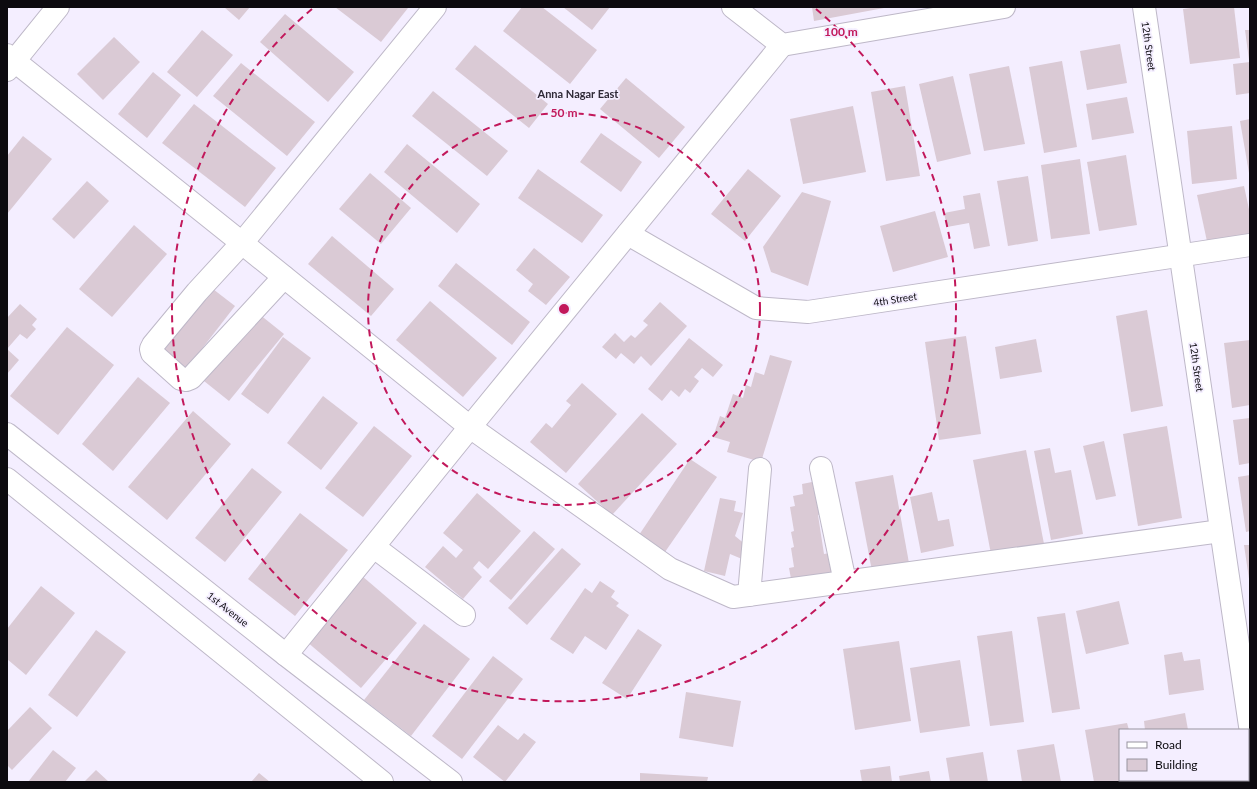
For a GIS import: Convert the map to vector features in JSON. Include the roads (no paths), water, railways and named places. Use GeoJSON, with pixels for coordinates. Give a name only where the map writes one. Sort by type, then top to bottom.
{"type":"FeatureCollection","features":[{"type":"Feature","properties":{"kind":"street"},"geometry":{"type":"LineString","coordinates":[[58,7],[9,62],[242,242],[470,427],[670,569],[733,597],[1221,531]]}},
{"type":"Feature","properties":{"kind":"street"},"geometry":{"type":"LineString","coordinates":[[284,277],[191,378],[186,380],[181,379],[155,356],[151,350],[153,345],[197,292],[242,242],[435,7]]}},
{"type":"Feature","properties":{"kind":"street"},"geometry":{"type":"LineString","coordinates":[[733,7],[782,45]]}},
{"type":"Feature","properties":{"kind":"street"},"geometry":{"type":"LineString","coordinates":[[286,655],[782,45],[1004,7]]}},
{"type":"Feature","properties":{"kind":"street","name":"12th Street"},"geometry":{"type":"LineString","coordinates":[[1144,7],[1221,531],[1246,670],[1250,726]]}},
{"type":"Feature","properties":{"kind":"street","name":"4th Street"},"geometry":{"type":"LineString","coordinates":[[628,234],[756,308],[808,312],[1181,256],[1250,244]]}},
{"type":"Feature","properties":{"kind":"street","name":"1st Avenue"},"geometry":{"type":"LineString","coordinates":[[7,434],[286,655],[450,782]]}},
{"type":"Feature","properties":{"kind":"street"},"geometry":{"type":"LineString","coordinates":[[821,468],[845,582]]}},
{"type":"Feature","properties":{"kind":"street"},"geometry":{"type":"LineString","coordinates":[[749,595],[760,469]]}},
{"type":"Feature","properties":{"kind":"street"},"geometry":{"type":"LineString","coordinates":[[9,486],[382,782]]}},
{"type":"Feature","properties":{"kind":"street"},"geometry":{"type":"LineString","coordinates":[[374,547],[464,615]]}},
{"type":"Feature","properties":{"kind":"district","name":"Anna Nagar East"},"geometry":{"type":"Point","coordinates":[578,94]}}]}
